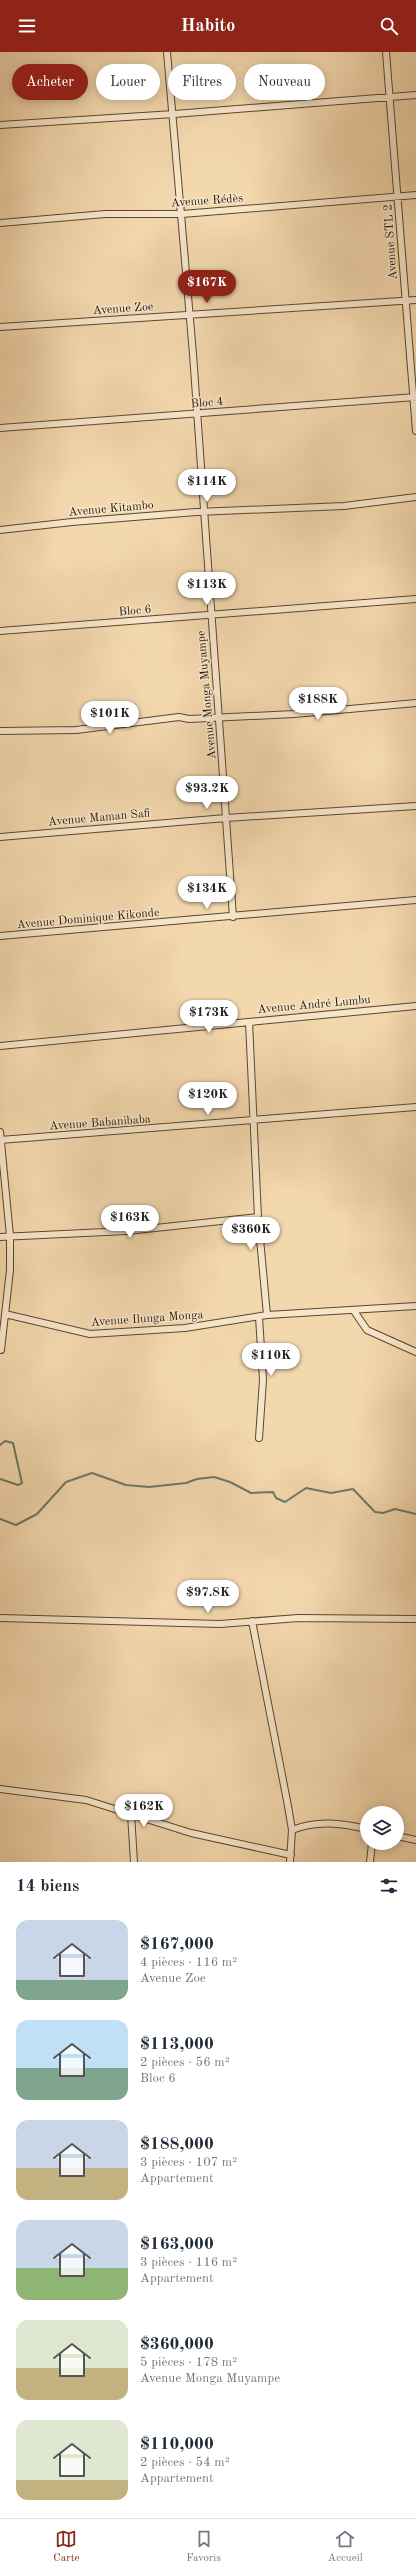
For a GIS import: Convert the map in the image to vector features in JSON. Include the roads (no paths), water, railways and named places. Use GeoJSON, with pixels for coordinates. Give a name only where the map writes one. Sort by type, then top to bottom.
{"type":"FeatureCollection","features":[{"type":"Feature","properties":{"kind":"street","name":"Avenue Monga Muyampe"},"geometry":{"type":"LineString","coordinates":[[167,52],[174,114],[182,214],[202,512],[219,716],[233,917]]}},
{"type":"Feature","properties":{"kind":"street","name":"Avenue STL 2"},"geometry":{"type":"LineString","coordinates":[[386,52],[415,397],[416,431]]}},
{"type":"Feature","properties":{"kind":"street"},"geometry":{"type":"LineString","coordinates":[[0,125],[174,114],[416,95]]}},
{"type":"Feature","properties":{"kind":"street","name":"Avenue Rédès"},"geometry":{"type":"LineString","coordinates":[[0,223],[105,214],[182,214],[416,195]]}},
{"type":"Feature","properties":{"kind":"street","name":"Avenue Zoe"},"geometry":{"type":"LineString","coordinates":[[0,327],[416,300]]}},
{"type":"Feature","properties":{"kind":"street","name":"Bloc 4"},"geometry":{"type":"LineString","coordinates":[[0,428],[415,397]]}},
{"type":"Feature","properties":{"kind":"street","name":"Avenue Kitambo"},"geometry":{"type":"LineString","coordinates":[[0,530],[72,522],[202,512],[344,506],[416,497]]}},
{"type":"Feature","properties":{"kind":"street","name":"Bloc 6"},"geometry":{"type":"LineString","coordinates":[[0,631],[416,599]]}},
{"type":"Feature","properties":{"kind":"street"},"geometry":{"type":"LineString","coordinates":[[0,731],[76,730],[179,717],[294,714],[416,703]]}},
{"type":"Feature","properties":{"kind":"street","name":"Avenue Maman Safi"},"geometry":{"type":"LineString","coordinates":[[0,837],[226,818],[416,806]]}},
{"type":"Feature","properties":{"kind":"street","name":"Avenue Dominique Kikonde"},"geometry":{"type":"LineString","coordinates":[[0,936],[416,900]]}},
{"type":"Feature","properties":{"kind":"street","name":"Avenue André Lumbu"},"geometry":{"type":"LineString","coordinates":[[0,1046],[416,1006]]}},
{"type":"Feature","properties":{"kind":"street"},"geometry":{"type":"LineString","coordinates":[[248,1022],[258,1217],[267,1315],[354,1311],[416,1306]]}},
{"type":"Feature","properties":{"kind":"street","name":"Avenue Babanibaba"},"geometry":{"type":"LineString","coordinates":[[0,1140],[416,1107]]}},
{"type":"Feature","properties":{"kind":"street"},"geometry":{"type":"LineString","coordinates":[[0,1132],[10,1236],[6,1314],[1,1350]]}},
{"type":"Feature","properties":{"kind":"street"},"geometry":{"type":"LineString","coordinates":[[0,1237],[127,1230],[258,1217]]}},
{"type":"Feature","properties":{"kind":"street"},"geometry":{"type":"LineString","coordinates":[[354,1311],[367,1330],[416,1352]]}},
{"type":"Feature","properties":{"kind":"street","name":"Avenue Ilunga Monga"},"geometry":{"type":"LineString","coordinates":[[6,1314],[90,1334],[185,1328],[267,1315]]}},
{"type":"Feature","properties":{"kind":"street"},"geometry":{"type":"LineString","coordinates":[[259,1317],[263,1380],[259,1438]]}},
{"type":"Feature","properties":{"kind":"street"},"geometry":{"type":"LineString","coordinates":[[0,1618],[220,1624],[298,1618],[416,1619]]}},
{"type":"Feature","properties":{"kind":"street"},"geometry":{"type":"LineString","coordinates":[[0,1789],[86,1800],[191,1833],[291,1859],[292,1830],[276,1747],[273,1718],[252,1621]]}},
{"type":"Feature","properties":{"kind":"street"},"geometry":{"type":"LineString","coordinates":[[131,1814],[134,1862]]}},
{"type":"Feature","properties":{"kind":"street"},"geometry":{"type":"LineString","coordinates":[[292,1830],[308,1824],[322,1823],[341,1823],[360,1827]]}},
{"type":"Feature","properties":{"kind":"street"},"geometry":{"type":"LineString","coordinates":[[404,1837],[416,1840]]}},
{"type":"Feature","properties":{"kind":"street"},"geometry":{"type":"LineString","coordinates":[[370,1862],[371,1850]]}},
{"type":"Feature","properties":{"kind":"waterway"},"geometry":{"type":"LineString","coordinates":[[0,1445],[5,1441],[13,1443],[22,1483],[18,1485],[0,1479]]}},
{"type":"Feature","properties":{"kind":"waterway"},"geometry":{"type":"LineString","coordinates":[[0,1519],[16,1525],[37,1514],[66,1482],[92,1473],[126,1485],[149,1487],[186,1483],[197,1479],[214,1477],[230,1482],[251,1493],[273,1492],[276,1498],[285,1502],[306,1488],[331,1493],[353,1489],[375,1512],[383,1513],[395,1509],[416,1514]]}}]}
